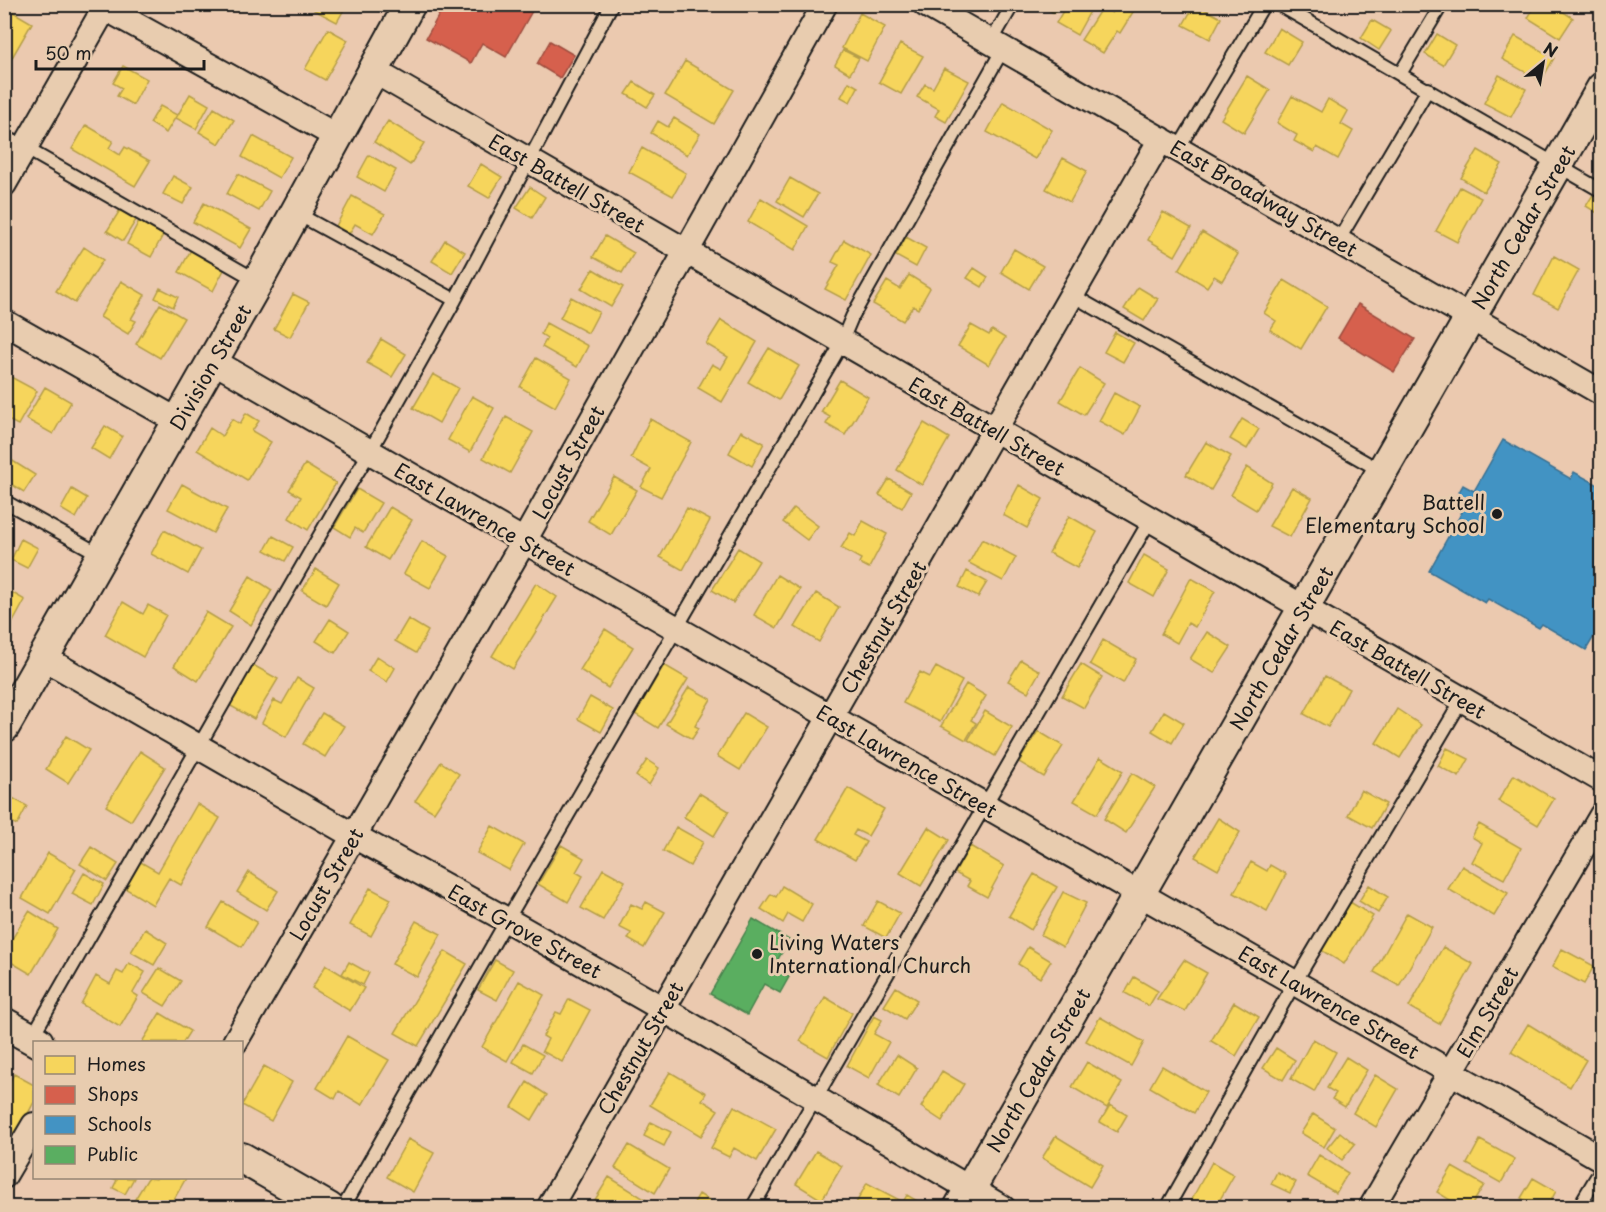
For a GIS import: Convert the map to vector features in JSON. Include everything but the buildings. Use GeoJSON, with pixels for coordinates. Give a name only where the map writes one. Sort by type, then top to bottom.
{"type":"FeatureCollection","features":[{"type":"Feature","properties":{"kind":"street","name":"Division Street"},"geometry":{"type":"LineString","coordinates":[[4,727],[12,696],[44,658],[258,281],[410,4]]}},
{"type":"Feature","properties":{"kind":"street","name":"Locust Street"},"geometry":{"type":"LineString","coordinates":[[236,1041],[524,541],[825,4]]}},
{"type":"Feature","properties":{"kind":"street","name":"East Broadway Street"},"geometry":{"type":"LineString","coordinates":[[925,4],[1602,393]]}},
{"type":"Feature","properties":{"kind":"street"},"geometry":{"type":"LineString","coordinates":[[4,184],[103,6],[338,137]]}},
{"type":"Feature","properties":{"kind":"street","name":"East Battell Street"},"geometry":{"type":"LineString","coordinates":[[374,71],[841,343],[1602,780]]}},
{"type":"Feature","properties":{"kind":"street","name":"North Cedar Street"},"geometry":{"type":"LineString","coordinates":[[964,1198],[1602,88]]}},
{"type":"Feature","properties":{"kind":"street","name":"Chestnut Street"},"geometry":{"type":"LineString","coordinates":[[549,1208],[1072,295],[1170,144]]}},
{"type":"Feature","properties":{"kind":"street"},"geometry":{"type":"LineString","coordinates":[[4,322],[178,421]]}},
{"type":"Feature","properties":{"kind":"street","name":"East Lawrence Street"},"geometry":{"type":"LineString","coordinates":[[213,361],[677,630],[1602,1159]]}},
{"type":"Feature","properties":{"kind":"street","name":"East Grove Street"},"geometry":{"type":"LineString","coordinates":[[44,658],[354,836],[663,1009],[814,1099],[964,1198],[1003,1208]]}},
{"type":"Feature","properties":{"kind":"street","name":"Elm Street"},"geometry":{"type":"LineString","coordinates":[[1371,1208],[1602,815]]}},
{"type":"Feature","properties":{"kind":"street"},"geometry":{"type":"LineString","coordinates":[[4,1023],[35,1040]]}},
{"type":"Feature","properties":{"kind":"street"},"geometry":{"type":"LineString","coordinates":[[4,1176],[33,1127]]}},
{"type":"Feature","properties":{"kind":"street"},"geometry":{"type":"LineString","coordinates":[[243,1159],[329,1208]]}},
{"type":"Feature","properties":{"kind":"lane"},"geometry":{"type":"LineString","coordinates":[[35,1040],[455,300],[612,4]]}},
{"type":"Feature","properties":{"kind":"lane"},"geometry":{"type":"LineString","coordinates":[[343,1208],[841,343],[852,317],[997,45],[1012,4]]}},
{"type":"Feature","properties":{"kind":"lane"},"geometry":{"type":"LineString","coordinates":[[1170,144],[1264,4]]}},
{"type":"Feature","properties":{"kind":"lane"},"geometry":{"type":"LineString","coordinates":[[1278,4],[1602,191]]}},
{"type":"Feature","properties":{"kind":"lane"},"geometry":{"type":"LineString","coordinates":[[1400,74],[1442,4]]}},
{"type":"Feature","properties":{"kind":"lane"},"geometry":{"type":"LineString","coordinates":[[1338,241],[1428,89]]}},
{"type":"Feature","properties":{"kind":"lane"},"geometry":{"type":"LineString","coordinates":[[4,136],[258,281]]}},
{"type":"Feature","properties":{"kind":"lane"},"geometry":{"type":"LineString","coordinates":[[296,213],[455,300]]}},
{"type":"Feature","properties":{"kind":"lane"},"geometry":{"type":"LineString","coordinates":[[1072,295],[1383,471]]}},
{"type":"Feature","properties":{"kind":"lane"},"geometry":{"type":"LineString","coordinates":[[4,501],[102,556]]}},
{"type":"Feature","properties":{"kind":"lane"},"geometry":{"type":"LineString","coordinates":[[752,1208],[1150,520]]}},
{"type":"Feature","properties":{"kind":"lane"},"geometry":{"type":"LineString","coordinates":[[1167,1208],[1295,982],[1462,700]]}},
{"type":"Feature","properties":{"kind":"lane"},"geometry":{"type":"LineString","coordinates":[[1578,1208],[1602,1168]]}},
{"type":"Feature","properties":{"kind":"place","name":"Battell Elementary School"},"geometry":{"type":"Point","coordinates":[1497,514]}},
{"type":"Feature","properties":{"kind":"place","name":"Living Waters International Church"},"geometry":{"type":"Point","coordinates":[757,954]}}]}
